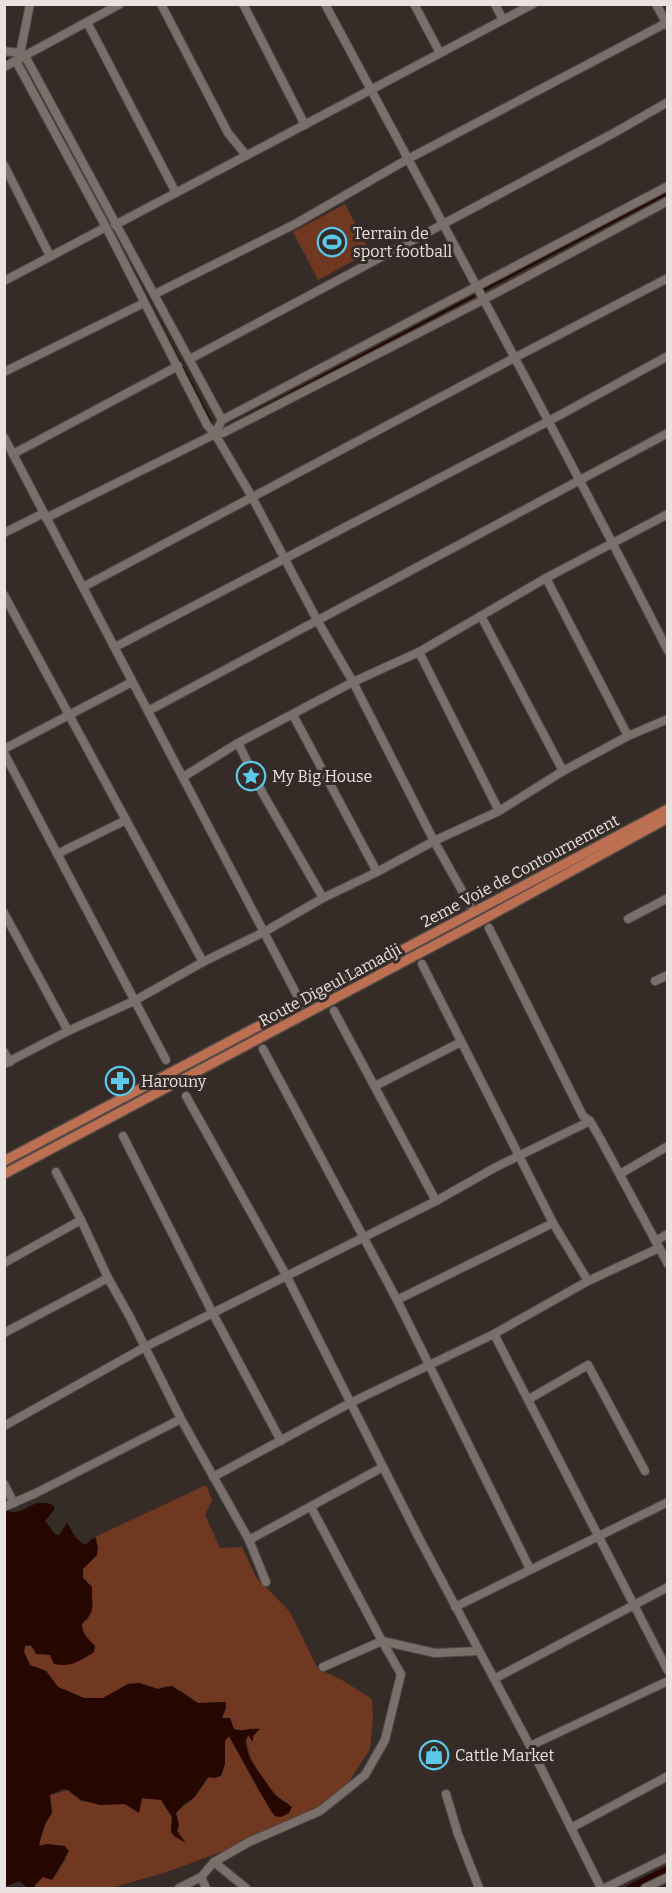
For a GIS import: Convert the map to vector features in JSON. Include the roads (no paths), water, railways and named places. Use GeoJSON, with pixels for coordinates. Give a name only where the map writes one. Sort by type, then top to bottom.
{"type":"FeatureCollection","features":[{"type":"Feature","properties":{"kind":"main road","name":"2eme Voie de Contournement"},"geometry":{"type":"LineString","coordinates":[[4,1161],[666,816]]}},
{"type":"Feature","properties":{"kind":"main road","name":"Route Digeul Lamadji"},"geometry":{"type":"LineString","coordinates":[[4,1174],[475,924],[666,816]]}},
{"type":"Feature","properties":{"kind":"street"},"geometry":{"type":"LineString","coordinates":[[30,4],[20,57],[207,425],[215,434],[252,497],[317,620],[354,682],[434,841],[470,905]]}},
{"type":"Feature","properties":{"kind":"street"},"geometry":{"type":"LineString","coordinates":[[4,67],[120,4]]}},
{"type":"Feature","properties":{"kind":"street"},"geometry":{"type":"LineString","coordinates":[[161,4],[228,133],[246,155]]}},
{"type":"Feature","properties":{"kind":"street"},"geometry":{"type":"LineString","coordinates":[[243,4],[305,125]]}},
{"type":"Feature","properties":{"kind":"street"},"geometry":{"type":"LineString","coordinates":[[325,4],[479,293],[516,357],[668,651]]}},
{"type":"Feature","properties":{"kind":"street"},"geometry":{"type":"LineString","coordinates":[[414,4],[440,53]]}},
{"type":"Feature","properties":{"kind":"street"},"geometry":{"type":"LineString","coordinates":[[495,4],[503,20]]}},
{"type":"Feature","properties":{"kind":"street"},"geometry":{"type":"LineString","coordinates":[[115,225],[533,4]]}},
{"type":"Feature","properties":{"kind":"street"},"geometry":{"type":"LineString","coordinates":[[155,294],[305,219],[408,159],[667,24],[656,4]]}},
{"type":"Feature","properties":{"kind":"street"},"geometry":{"type":"LineString","coordinates":[[87,22],[176,193]]}},
{"type":"Feature","properties":{"kind":"street"},"geometry":{"type":"LineString","coordinates":[[6,52],[20,57],[155,294],[222,420]]}},
{"type":"Feature","properties":{"kind":"street"},"geometry":{"type":"LineString","coordinates":[[190,359],[668,102]]}},
{"type":"Feature","properties":{"kind":"street"},"geometry":{"type":"LineString","coordinates":[[4,165],[50,256]]}},
{"type":"Feature","properties":{"kind":"street"},"geometry":{"type":"LineString","coordinates":[[4,533],[45,516],[215,434],[224,433],[668,186]]}},
{"type":"Feature","properties":{"kind":"street"},"geometry":{"type":"LineString","coordinates":[[215,434],[222,420],[668,201]]}},
{"type":"Feature","properties":{"kind":"street"},"geometry":{"type":"LineString","coordinates":[[4,281],[106,227]]}},
{"type":"Feature","properties":{"kind":"street"},"geometry":{"type":"LineString","coordinates":[[83,586],[668,278]]}},
{"type":"Feature","properties":{"kind":"street"},"geometry":{"type":"LineString","coordinates":[[4,372],[144,303]]}},
{"type":"Feature","properties":{"kind":"street"},"geometry":{"type":"LineString","coordinates":[[115,647],[549,421],[668,356]]}},
{"type":"Feature","properties":{"kind":"street"},"geometry":{"type":"LineString","coordinates":[[13,454],[178,366]]}},
{"type":"Feature","properties":{"kind":"street"},"geometry":{"type":"LineString","coordinates":[[148,711],[668,433]]}},
{"type":"Feature","properties":{"kind":"street"},"geometry":{"type":"LineString","coordinates":[[4,437],[298,997]]}},
{"type":"Feature","properties":{"kind":"street"},"geometry":{"type":"LineString","coordinates":[[183,777],[238,743],[354,682],[419,652],[546,578],[668,514]]}},
{"type":"Feature","properties":{"kind":"street"},"geometry":{"type":"LineString","coordinates":[[546,578],[628,736]]}},
{"type":"Feature","properties":{"kind":"street"},"geometry":{"type":"LineString","coordinates":[[4,595],[203,962]]}},
{"type":"Feature","properties":{"kind":"street"},"geometry":{"type":"LineString","coordinates":[[481,616],[563,771]]}},
{"type":"Feature","properties":{"kind":"street"},"geometry":{"type":"LineString","coordinates":[[419,652],[499,811]]}},
{"type":"Feature","properties":{"kind":"street"},"geometry":{"type":"LineString","coordinates":[[132,682],[4,751],[166,1059]]}},
{"type":"Feature","properties":{"kind":"street"},"geometry":{"type":"LineString","coordinates":[[293,715],[377,872]]}},
{"type":"Feature","properties":{"kind":"street"},"geometry":{"type":"LineString","coordinates":[[4,1052],[7,1063],[68,1030],[134,1001],[203,962],[264,932],[323,897],[499,811],[563,771],[628,736],[668,719]]}},
{"type":"Feature","properties":{"kind":"street"},"geometry":{"type":"LineString","coordinates":[[238,743],[263,794],[323,897]]}},
{"type":"Feature","properties":{"kind":"street"},"geometry":{"type":"LineString","coordinates":[[57,854],[126,820]]}},
{"type":"Feature","properties":{"kind":"street"},"geometry":{"type":"LineString","coordinates":[[628,919],[668,898]]}},
{"type":"Feature","properties":{"kind":"street"},"geometry":{"type":"LineString","coordinates":[[4,913],[68,1030]]}},
{"type":"Feature","properties":{"kind":"street"},"geometry":{"type":"LineString","coordinates":[[489,928],[583,1116],[590,1121],[668,1264]]}},
{"type":"Feature","properties":{"kind":"street"},"geometry":{"type":"LineString","coordinates":[[422,964],[553,1223],[588,1281]]}},
{"type":"Feature","properties":{"kind":"street"},"geometry":{"type":"LineString","coordinates":[[655,981],[668,975]]}},
{"type":"Feature","properties":{"kind":"street"},"geometry":{"type":"LineString","coordinates":[[334,1011],[436,1201]]}},
{"type":"Feature","properties":{"kind":"street"},"geometry":{"type":"LineString","coordinates":[[375,1086],[461,1042]]}},
{"type":"Feature","properties":{"kind":"street"},"geometry":{"type":"LineString","coordinates":[[263,1049],[397,1300],[530,1569]]}},
{"type":"Feature","properties":{"kind":"street"},"geometry":{"type":"LineString","coordinates":[[186,1096],[286,1275],[455,1607],[603,1888],[668,1857]]}},
{"type":"Feature","properties":{"kind":"street"},"geometry":{"type":"LineString","coordinates":[[4,1426],[144,1347],[590,1121]]}},
{"type":"Feature","properties":{"kind":"street"},"geometry":{"type":"LineString","coordinates":[[123,1136],[212,1312],[281,1441]]}},
{"type":"Feature","properties":{"kind":"street"},"geometry":{"type":"LineString","coordinates":[[620,1174],[668,1146]]}},
{"type":"Feature","properties":{"kind":"street"},"geometry":{"type":"LineString","coordinates":[[56,1172],[181,1419],[249,1540],[266,1582]]}},
{"type":"Feature","properties":{"kind":"street"},"geometry":{"type":"LineString","coordinates":[[4,1263],[81,1220]]}},
{"type":"Feature","properties":{"kind":"street"},"geometry":{"type":"LineString","coordinates":[[397,1300],[553,1223]]}},
{"type":"Feature","properties":{"kind":"street"},"geometry":{"type":"LineString","coordinates":[[213,1477],[350,1403],[494,1334],[657,1245],[668,1234]]}},
{"type":"Feature","properties":{"kind":"street"},"geometry":{"type":"LineString","coordinates":[[4,1333],[108,1278]]}},
{"type":"Feature","properties":{"kind":"street"},"geometry":{"type":"LineString","coordinates":[[494,1334],[668,1671]]}},
{"type":"Feature","properties":{"kind":"street"},"geometry":{"type":"LineString","coordinates":[[529,1399],[588,1365],[645,1471]]}},
{"type":"Feature","properties":{"kind":"street"},"geometry":{"type":"LineString","coordinates":[[4,1507],[181,1419]]}},
{"type":"Feature","properties":{"kind":"street"},"geometry":{"type":"LineString","coordinates":[[249,1540],[383,1467]]}},
{"type":"Feature","properties":{"kind":"street"},"geometry":{"type":"LineString","coordinates":[[4,1484],[14,1503]]}},
{"type":"Feature","properties":{"kind":"street"},"geometry":{"type":"LineString","coordinates":[[455,1607],[668,1502]]}},
{"type":"Feature","properties":{"kind":"street"},"geometry":{"type":"LineString","coordinates":[[179,1888],[201,1877],[214,1862],[249,1842],[321,1811],[365,1775],[385,1740],[401,1674],[311,1507]]}},
{"type":"Feature","properties":{"kind":"street"},"geometry":{"type":"LineString","coordinates":[[494,1679],[668,1587]]}},
{"type":"Feature","properties":{"kind":"street"},"geometry":{"type":"LineString","coordinates":[[323,1668],[382,1641],[435,1653],[479,1651]]}},
{"type":"Feature","properties":{"kind":"street"},"geometry":{"type":"LineString","coordinates":[[530,1746],[668,1681]]}},
{"type":"Feature","properties":{"kind":"street"},"geometry":{"type":"LineString","coordinates":[[571,1828],[668,1776]]}},
{"type":"Feature","properties":{"kind":"street"},"geometry":{"type":"LineString","coordinates":[[446,1794],[458,1834],[479,1888]]}},
{"type":"Feature","properties":{"kind":"street"},"geometry":{"type":"LineString","coordinates":[[214,1862],[246,1888]]}},
{"type":"Feature","properties":{"kind":"street"},"geometry":{"type":"LineString","coordinates":[[201,1877],[206,1888]]}},
{"type":"Feature","properties":{"kind":"street"},"geometry":{"type":"LineString","coordinates":[[645,1888],[668,1877]]}},
{"type":"Feature","properties":{"kind":"waterway"},"geometry":{"type":"LineString","coordinates":[[23,63],[72,156]]}},
{"type":"Feature","properties":{"kind":"waterway"},"geometry":{"type":"LineString","coordinates":[[484,290],[668,193]]}},
{"type":"Feature","properties":{"kind":"waterway"},"geometry":{"type":"LineString","coordinates":[[142,289],[211,421]]}},
{"type":"Feature","properties":{"kind":"waterway"},"geometry":{"type":"LineString","coordinates":[[226,427],[474,296]]}},
{"type":"Feature","properties":{"kind":"waterway"},"geometry":{"type":"LineString","coordinates":[[630,1888],[668,1869]]}},
{"type":"Feature","properties":{"kind":"place","name":"Terrain de sport football"},"geometry":{"type":"Point","coordinates":[332,242]}},
{"type":"Feature","properties":{"kind":"place","name":"My Big House"},"geometry":{"type":"Point","coordinates":[251,776]}},
{"type":"Feature","properties":{"kind":"place","name":"Harouny"},"geometry":{"type":"Point","coordinates":[120,1081]}},
{"type":"Feature","properties":{"kind":"place","name":"Cattle Market"},"geometry":{"type":"Point","coordinates":[434,1755]}}]}
